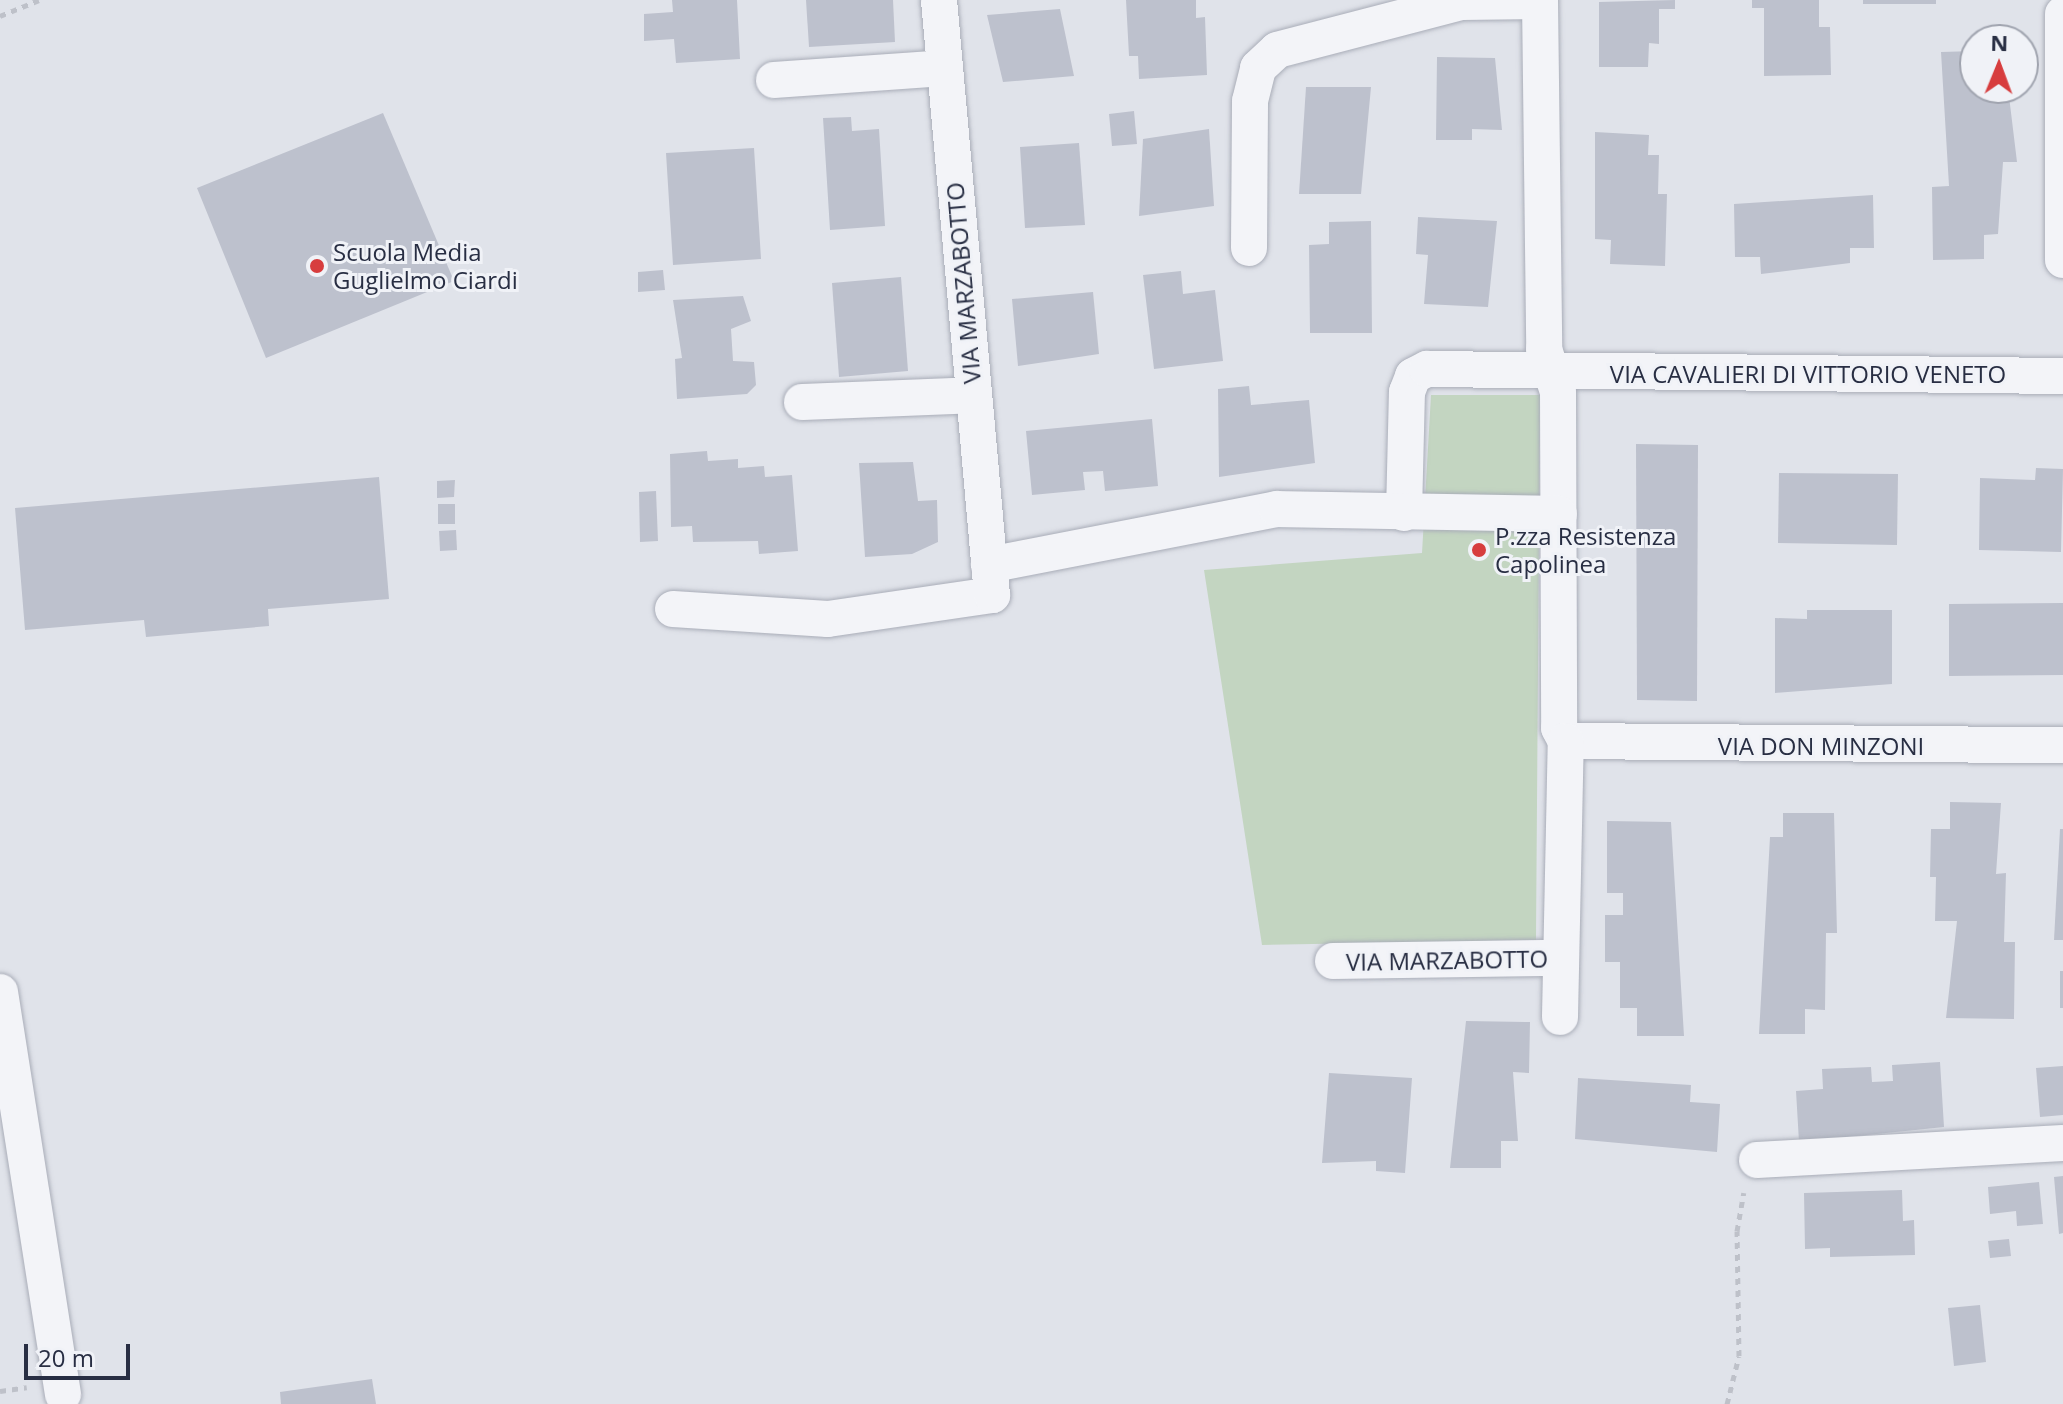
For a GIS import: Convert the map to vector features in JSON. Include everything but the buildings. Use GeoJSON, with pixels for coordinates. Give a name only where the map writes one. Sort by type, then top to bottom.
{"type":"FeatureCollection","features":[{"type":"Feature","properties":{"kind":"street","name":"VIA MARZABOTTO"},"geometry":{"type":"LineString","coordinates":[[673,609],[828,619],[992,595],[939,0]]}},
{"type":"Feature","properties":{"kind":"street"},"geometry":{"type":"LineString","coordinates":[[1249,248],[1250,101],[1258,68],[1277,50],[1434,7],[1540,1],[1544,349],[1553,372]]}},
{"type":"Feature","properties":{"kind":"street"},"geometry":{"type":"LineString","coordinates":[[2063,14],[2063,260]]}},
{"type":"Feature","properties":{"kind":"street"},"geometry":{"type":"LineString","coordinates":[[774,80],[944,68]]}},
{"type":"Feature","properties":{"kind":"street","name":"VIA CAVALIERI DI VITTORIO VENETO"},"geometry":{"type":"LineString","coordinates":[[1404,513],[1413,376],[1427,369],[2063,376]]}},
{"type":"Feature","properties":{"kind":"street","name":"VIA MARZABOTTO"},"geometry":{"type":"LineString","coordinates":[[1553,372],[1559,514],[1559,728],[1573,744],[1560,958],[1560,1017]]}},
{"type":"Feature","properties":{"kind":"street"},"geometry":{"type":"LineString","coordinates":[[802,402],[973,395]]}},
{"type":"Feature","properties":{"kind":"street"},"geometry":{"type":"LineString","coordinates":[[989,565],[1277,509],[1559,514]]}},
{"type":"Feature","properties":{"kind":"street","name":"VIA DON MINZONI"},"geometry":{"type":"LineString","coordinates":[[1573,744],[2063,745]]}},
{"type":"Feature","properties":{"kind":"street","name":"VIA MARZABOTTO"},"geometry":{"type":"LineString","coordinates":[[1333,961],[1560,958]]}},
{"type":"Feature","properties":{"kind":"street"},"geometry":{"type":"LineString","coordinates":[[0,992],[63,1394]]}},
{"type":"Feature","properties":{"kind":"street"},"geometry":{"type":"LineString","coordinates":[[1757,1160],[2063,1143]]}},
{"type":"Feature","properties":{"kind":"path"},"geometry":{"type":"LineString","coordinates":[[0,16],[39,0]]}},
{"type":"Feature","properties":{"kind":"path"},"geometry":{"type":"LineString","coordinates":[[1727,1404],[1739,1356],[1741,1184],[1757,1160]]}},
{"type":"Feature","properties":{"kind":"green space"},"geometry":{"type":"Polygon","coordinates":[[[1431,395],[1540,395],[1536,940],[1262,945],[1204,570],[1422,553],[1431,395]]]}},
{"type":"Feature","properties":{"kind":"place","name":"Scuola Media Guglielmo Ciardi"},"geometry":{"type":"Point","coordinates":[317,266]}},
{"type":"Feature","properties":{"kind":"place","name":"P.zza Resistenza Capolinea"},"geometry":{"type":"Point","coordinates":[1479,550]}}]}
